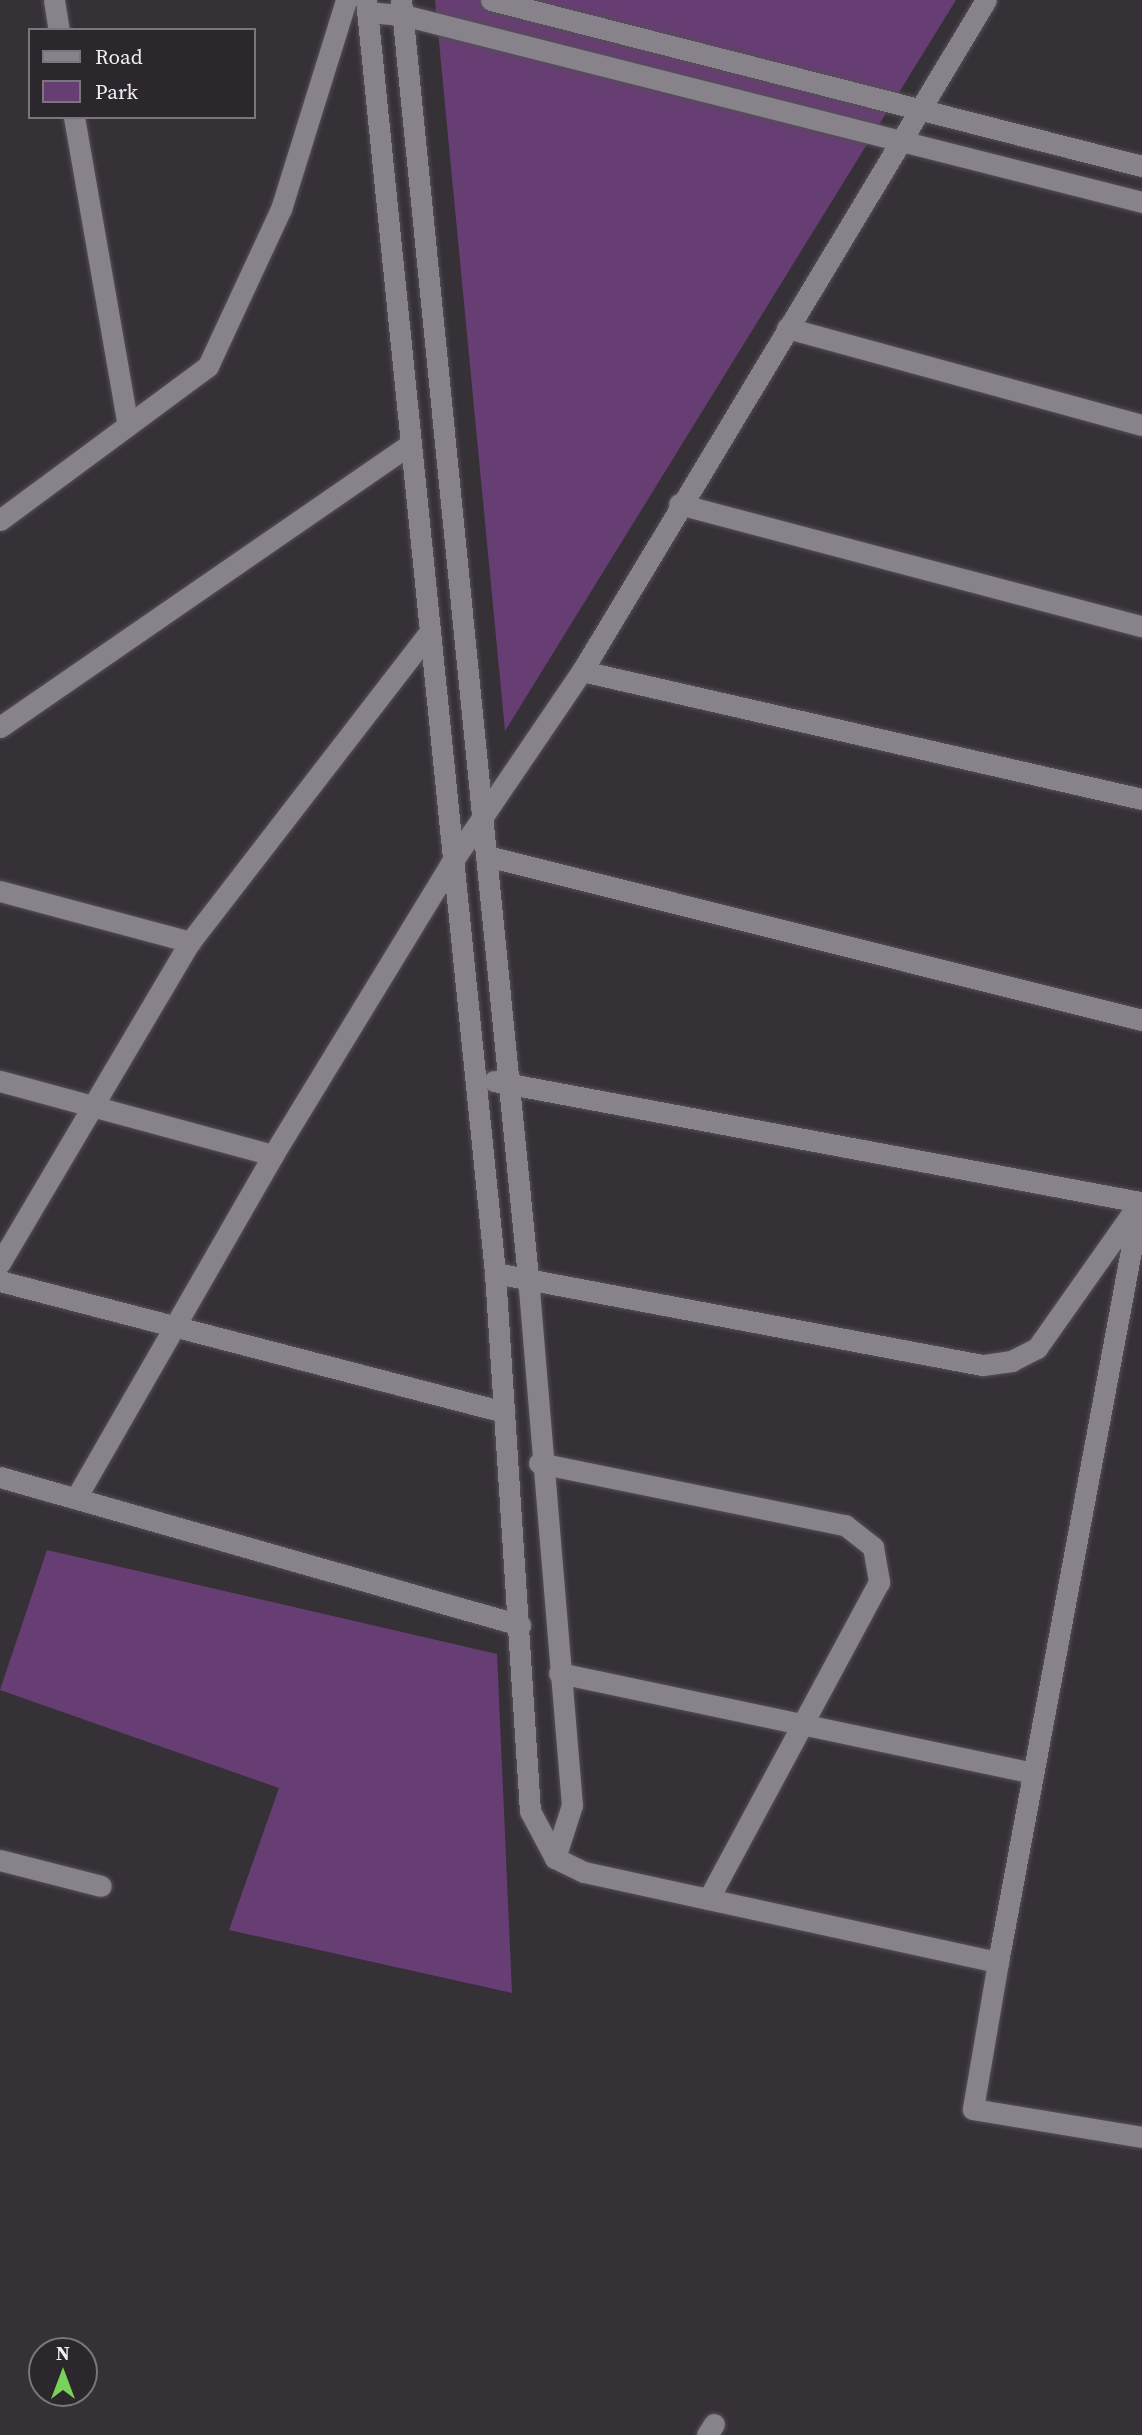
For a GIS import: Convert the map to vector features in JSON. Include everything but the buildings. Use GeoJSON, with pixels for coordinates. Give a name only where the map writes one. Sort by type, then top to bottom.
{"type":"FeatureCollection","features":[{"type":"Feature","properties":{"kind":"street"},"geometry":{"type":"LineString","coordinates":[[54,0],[59,28]]}},
{"type":"Feature","properties":{"kind":"street"},"geometry":{"type":"LineString","coordinates":[[0,520],[208,366],[281,209],[346,0]]}},
{"type":"Feature","properties":{"kind":"street"},"geometry":{"type":"LineString","coordinates":[[491,0],[920,105],[1142,166]]}},
{"type":"Feature","properties":{"kind":"street"},"geometry":{"type":"LineString","coordinates":[[76,1498],[273,1155],[450,865],[482,824],[582,671],[899,139],[986,0]]}},
{"type":"Feature","properties":{"kind":"street"},"geometry":{"type":"LineString","coordinates":[[998,1962],[584,1872],[555,1858],[530,1811],[495,1273],[450,865],[430,632],[367,6],[402,7],[1142,202]]}},
{"type":"Feature","properties":{"kind":"street"},"geometry":{"type":"LineString","coordinates":[[402,7],[487,856],[506,1083],[528,1277],[539,1463],[572,1805],[555,1858]]}},
{"type":"Feature","properties":{"kind":"street"},"geometry":{"type":"LineString","coordinates":[[74,119],[128,425]]}},
{"type":"Feature","properties":{"kind":"street"},"geometry":{"type":"LineString","coordinates":[[787,328],[1142,425]]}},
{"type":"Feature","properties":{"kind":"street"},"geometry":{"type":"LineString","coordinates":[[0,727],[409,444]]}},
{"type":"Feature","properties":{"kind":"street"},"geometry":{"type":"LineString","coordinates":[[679,505],[1142,626]]}},
{"type":"Feature","properties":{"kind":"street"},"geometry":{"type":"LineString","coordinates":[[0,1263],[89,1108],[190,942],[430,632]]}},
{"type":"Feature","properties":{"kind":"street"},"geometry":{"type":"LineString","coordinates":[[582,671],[1142,799]]}},
{"type":"Feature","properties":{"kind":"street"},"geometry":{"type":"LineString","coordinates":[[487,856],[1142,1020]]}},
{"type":"Feature","properties":{"kind":"street"},"geometry":{"type":"LineString","coordinates":[[0,891],[190,942]]}},
{"type":"Feature","properties":{"kind":"street"},"geometry":{"type":"LineString","coordinates":[[475,1077],[1141,1200]]}},
{"type":"Feature","properties":{"kind":"street"},"geometry":{"type":"LineString","coordinates":[[0,1081],[89,1108],[273,1155]]}},
{"type":"Feature","properties":{"kind":"street"},"geometry":{"type":"LineString","coordinates":[[495,1273],[992,1364],[1037,1348],[1141,1200]]}},
{"type":"Feature","properties":{"kind":"street"},"geometry":{"type":"LineString","coordinates":[[1141,1200],[998,1962],[973,2109],[1142,2137]]}},
{"type":"Feature","properties":{"kind":"street"},"geometry":{"type":"LineString","coordinates":[[0,1280],[504,1412]]}},
{"type":"Feature","properties":{"kind":"street"},"geometry":{"type":"LineString","coordinates":[[539,1463],[845,1525],[873,1547],[879,1582],[807,1725],[708,1899]]}},
{"type":"Feature","properties":{"kind":"street"},"geometry":{"type":"LineString","coordinates":[[0,1478],[520,1625]]}},
{"type":"Feature","properties":{"kind":"street"},"geometry":{"type":"LineString","coordinates":[[559,1673],[1033,1773]]}},
{"type":"Feature","properties":{"kind":"street"},"geometry":{"type":"LineString","coordinates":[[0,1860],[101,1886]]}},
{"type":"Feature","properties":{"kind":"green space"},"geometry":{"type":"Polygon","coordinates":[[[435,0],[956,0],[505,731],[435,0]]]}},
{"type":"Feature","properties":{"kind":"green space"},"geometry":{"type":"Polygon","coordinates":[[[47,1550],[497,1654],[512,1993],[229,1930],[279,1788],[0,1690],[47,1550]]]}}]}
